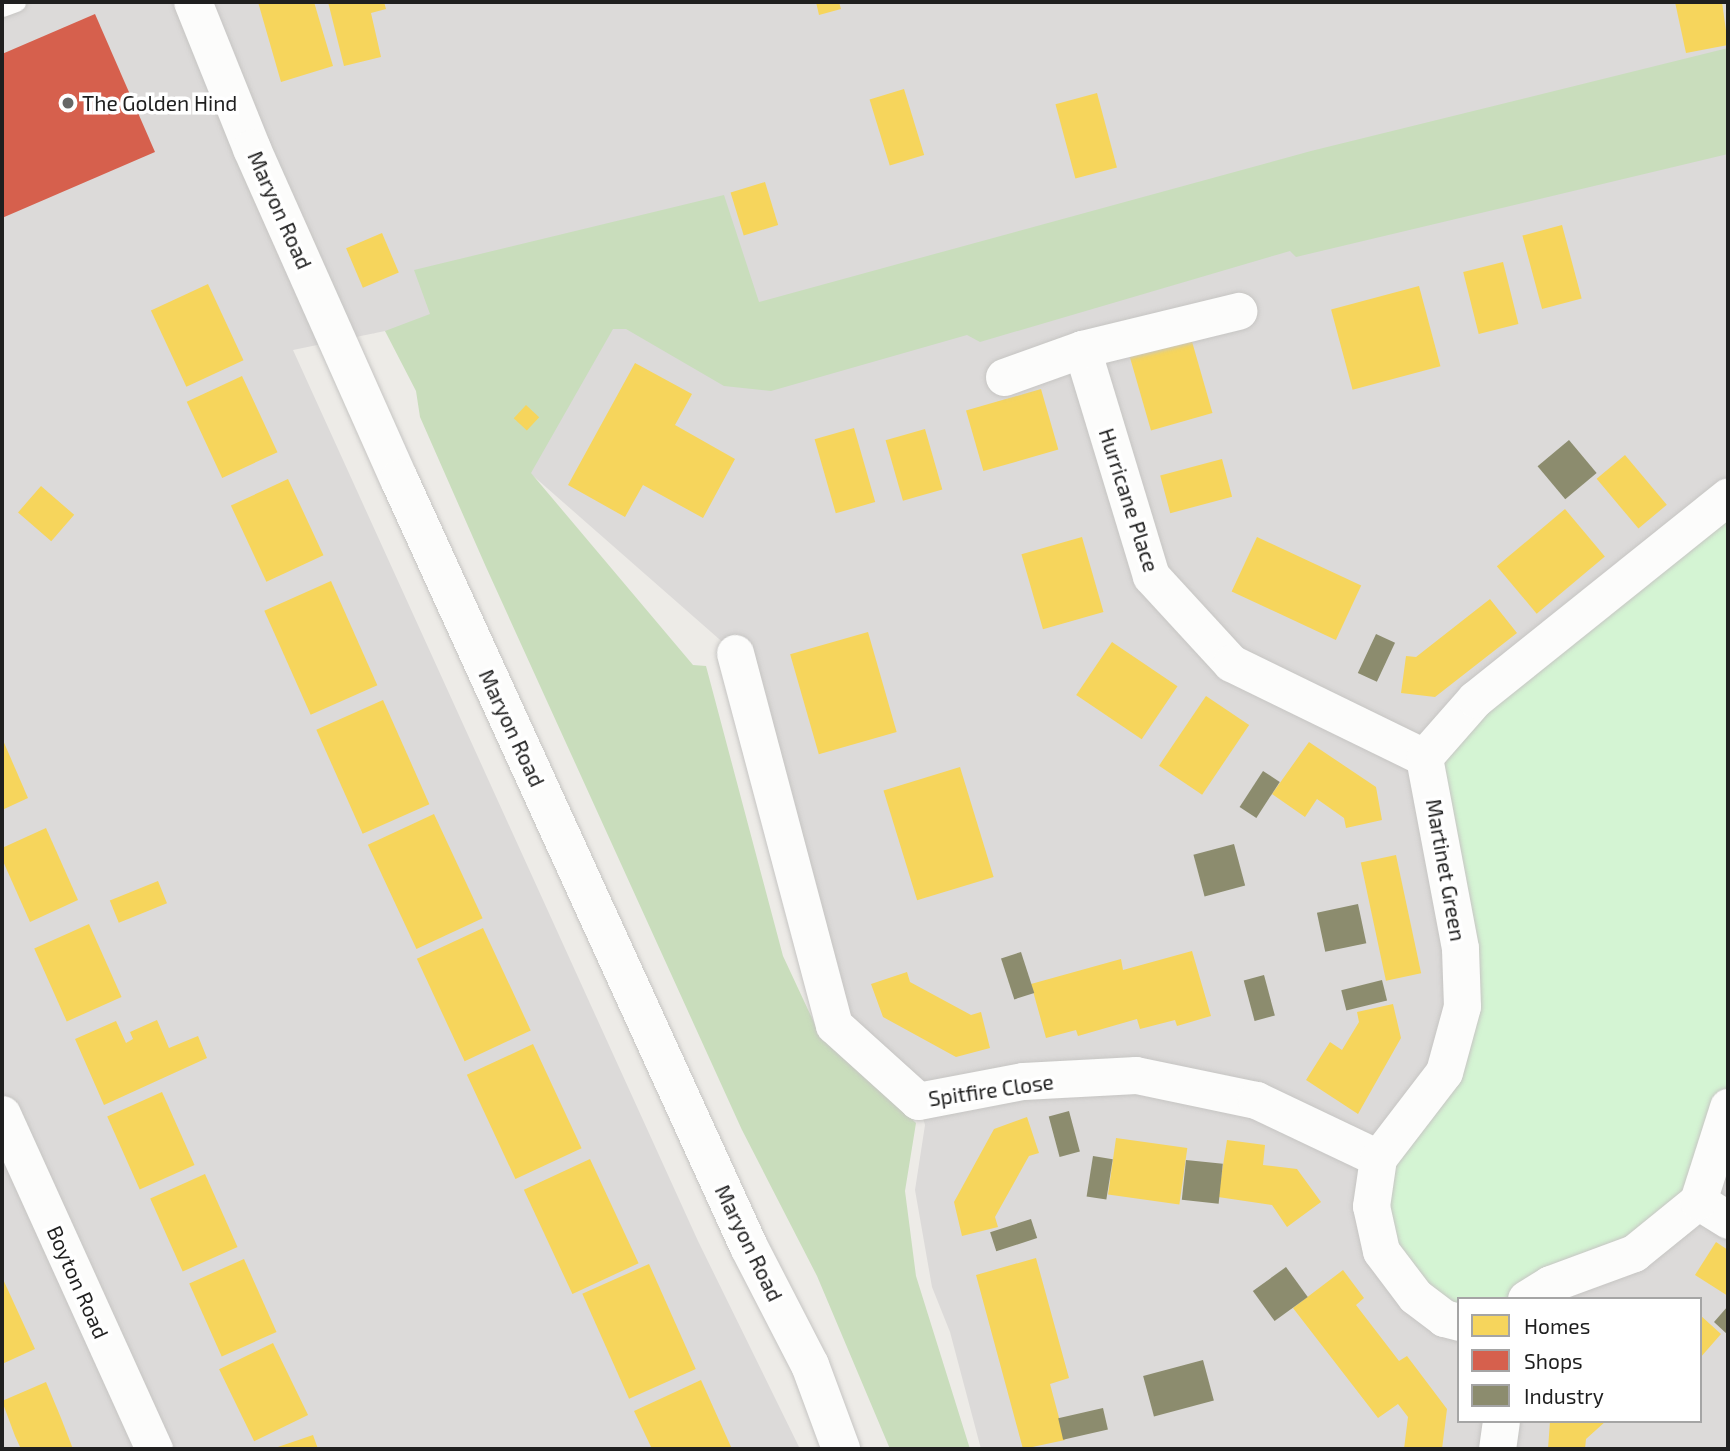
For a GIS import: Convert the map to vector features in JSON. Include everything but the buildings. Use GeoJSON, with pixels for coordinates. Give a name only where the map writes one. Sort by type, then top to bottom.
{"type":"FeatureCollection","features":[{"type":"Feature","properties":{"kind":"street","name":"Maryon Road"},"geometry":{"type":"LineString","coordinates":[[193,2],[252,149],[398,479],[749,1247],[810,1365],[841,1449]]}},
{"type":"Feature","properties":{"kind":"street"},"geometry":{"type":"LineString","coordinates":[[1004,377],[1082,349],[1238,311]]}},
{"type":"Feature","properties":{"kind":"street","name":"Hurricane Place"},"geometry":{"type":"LineString","coordinates":[[1082,349],[1151,576],[1231,663],[1424,757]]}},
{"type":"Feature","properties":{"kind":"street"},"geometry":{"type":"LineString","coordinates":[[1424,757],[1475,699],[1728,496]]}},
{"type":"Feature","properties":{"kind":"street","name":"Spitfire Close"},"geometry":{"type":"LineString","coordinates":[[735,653],[834,1025],[918,1101],[1023,1081],[1136,1075],[1256,1100],[1378,1158]]}},
{"type":"Feature","properties":{"kind":"street","name":"Martinet Green"},"geometry":{"type":"LineString","coordinates":[[1424,757],[1461,948],[1462,1006],[1444,1072],[1378,1158],[1371,1206],[1381,1251],[1415,1296],[1444,1318],[1457,1321]]}},
{"type":"Feature","properties":{"kind":"street"},"geometry":{"type":"LineString","coordinates":[[1529,1297],[1550,1284],[1634,1253],[1713,1210],[1728,1107]]}},
{"type":"Feature","properties":{"kind":"street","name":"Boyton Road"},"geometry":{"type":"LineString","coordinates":[[2,1114],[153,1449]]}},
{"type":"Feature","properties":{"kind":"street"},"geometry":{"type":"LineString","coordinates":[[1497,1449],[1501,1423]]}},
{"type":"Feature","properties":{"kind":"lane"},"geometry":{"type":"LineString","coordinates":[[2,7],[16,2]]}},
{"type":"Feature","properties":{"kind":"shaded area"},"geometry":{"type":"Polygon","coordinates":[[[2,2],[1728,2],[1728,1449],[981,1449],[950,1332],[932,1287],[915,1190],[925,1125],[918,1101],[834,1025],[735,653],[531,474],[385,331],[293,350],[698,1241],[800,1449],[2,1449],[2,2]]]}},
{"type":"Feature","properties":{"kind":"green space"},"geometry":{"type":"Polygon","coordinates":[[[1728,48],[1728,154],[1296,257],[1290,251],[980,342],[967,335],[771,391],[724,386],[626,329],[613,329],[531,473],[693,665],[706,666],[783,956],[818,1031],[916,1123],[905,1191],[916,1276],[970,1449],[890,1449],[817,1276],[742,1130],[486,567],[420,417],[416,391],[385,331],[430,314],[414,270],[724,195],[759,302],[1311,151],[1728,48]]]}},
{"type":"Feature","properties":{"kind":"green space"},"geometry":{"type":"Polygon","coordinates":[[[1728,496],[1728,1107],[1698,1201],[1530,1297],[1457,1297],[1457,1320],[1381,1251],[1378,1158],[1462,1006],[1424,757],[1728,496]]]}},
{"type":"Feature","properties":{"kind":"place","name":"The Golden Hind"},"geometry":{"type":"Point","coordinates":[68,103]}}]}
